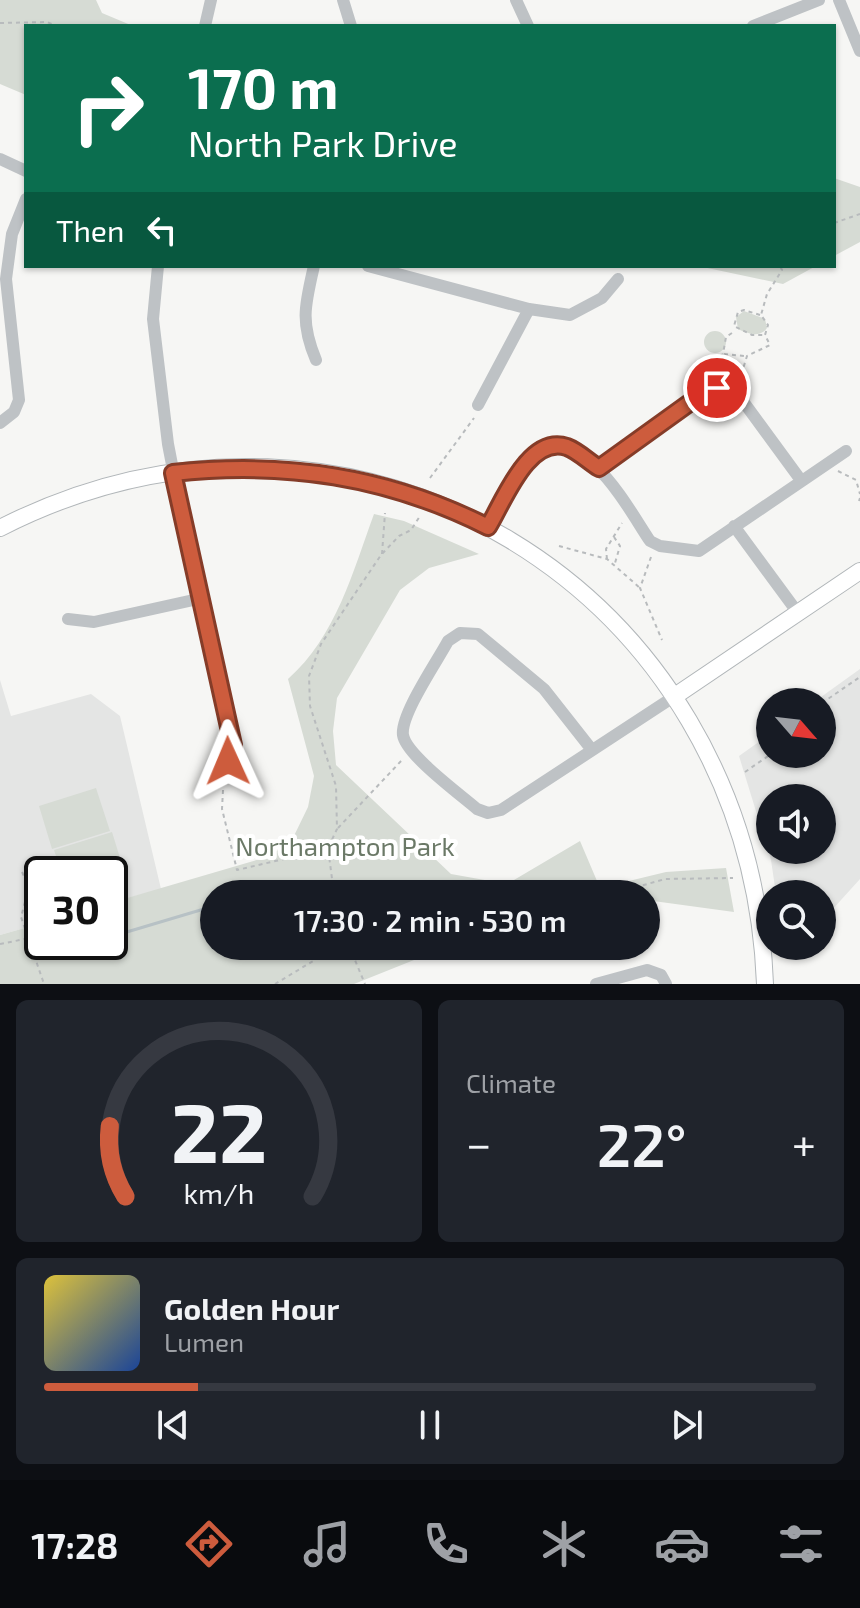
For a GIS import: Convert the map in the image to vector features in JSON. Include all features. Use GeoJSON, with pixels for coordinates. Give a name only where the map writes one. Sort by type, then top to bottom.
{"type":"FeatureCollection","features":[{"type":"Feature","properties":{"kind":"main road"},"geometry":{"type":"LineString","coordinates":[[0,528],[86,491],[173,473],[240,468],[303,470],[367,481],[426,500],[488,527],[548,564],[587,594],[632,638],[675,696],[723,784],[753,877],[765,984]]}},
{"type":"Feature","properties":{"kind":"main road"},"geometry":{"type":"LineString","coordinates":[[675,696],[860,571]]}},
{"type":"Feature","properties":{"kind":"street"},"geometry":{"type":"LineString","coordinates":[[205,24],[211,0]]}},
{"type":"Feature","properties":{"kind":"street"},"geometry":{"type":"LineString","coordinates":[[343,0],[350,24]]}},
{"type":"Feature","properties":{"kind":"street"},"geometry":{"type":"LineString","coordinates":[[516,0],[527,24]]}},
{"type":"Feature","properties":{"kind":"street"},"geometry":{"type":"LineString","coordinates":[[758,24],[819,0]]}},
{"type":"Feature","properties":{"kind":"street"},"geometry":{"type":"LineString","coordinates":[[839,0],[860,51]]}},
{"type":"Feature","properties":{"kind":"street"},"geometry":{"type":"LineString","coordinates":[[0,159],[24,170]]}},
{"type":"Feature","properties":{"kind":"street"},"geometry":{"type":"LineString","coordinates":[[0,423],[14,412],[19,400],[6,279],[12,234],[24,204]]}},
{"type":"Feature","properties":{"kind":"street"},"geometry":{"type":"LineString","coordinates":[[158,268],[153,319],[173,473],[198,599],[233,745],[224,778]]}},
{"type":"Feature","properties":{"kind":"street"},"geometry":{"type":"LineString","coordinates":[[314,268],[303,311],[305,335],[316,360]]}},
{"type":"Feature","properties":{"kind":"street"},"geometry":{"type":"LineString","coordinates":[[375,268],[529,309],[570,315],[602,298],[618,279]]}},
{"type":"Feature","properties":{"kind":"street"},"geometry":{"type":"LineString","coordinates":[[478,405],[529,309]]}},
{"type":"Feature","properties":{"kind":"street"},"geometry":{"type":"LineString","coordinates":[[599,468],[699,396],[717,388],[737,393],[800,479]]}},
{"type":"Feature","properties":{"kind":"street"},"geometry":{"type":"LineString","coordinates":[[488,527],[518,470],[549,448],[569,447],[599,468],[654,544],[699,551],[800,479],[846,451]]}},
{"type":"Feature","properties":{"kind":"street"},"geometry":{"type":"LineString","coordinates":[[734,526],[798,613]]}},
{"type":"Feature","properties":{"kind":"street"},"geometry":{"type":"LineString","coordinates":[[68,619],[94,622],[198,599]]}},
{"type":"Feature","properties":{"kind":"street"},"geometry":{"type":"LineString","coordinates":[[592,750],[544,689],[478,634],[460,633],[448,641],[406,720],[403,736],[411,750],[477,809],[488,813],[501,810],[675,696]]}},
{"type":"Feature","properties":{"kind":"street"},"geometry":{"type":"LineString","coordinates":[[596,984],[647,970],[661,975],[666,984]]}},
{"type":"Feature","properties":{"kind":"path"},"geometry":{"type":"LineString","coordinates":[[0,23],[52,24]]}},
{"type":"Feature","properties":{"kind":"path"},"geometry":{"type":"LineString","coordinates":[[836,222],[860,214]]}},
{"type":"Feature","properties":{"kind":"path"},"geometry":{"type":"LineString","coordinates":[[761,315],[767,294],[781,268]]}},
{"type":"Feature","properties":{"kind":"path"},"geometry":{"type":"LineString","coordinates":[[688,380],[723,354],[747,356],[770,345],[765,335],[768,325],[761,315],[744,310],[738,312],[733,322],[736,330]]}},
{"type":"Feature","properties":{"kind":"path"},"geometry":{"type":"LineString","coordinates":[[723,354],[726,337],[736,330],[765,335]]}},
{"type":"Feature","properties":{"kind":"path"},"geometry":{"type":"LineString","coordinates":[[737,393],[740,369],[747,356]]}},
{"type":"Feature","properties":{"kind":"path"},"geometry":{"type":"LineString","coordinates":[[430,478],[472,423],[478,405]]}},
{"type":"Feature","properties":{"kind":"path"},"geometry":{"type":"LineString","coordinates":[[822,467],[850,474],[860,498]]}},
{"type":"Feature","properties":{"kind":"path"},"geometry":{"type":"LineString","coordinates":[[337,829],[336,786],[310,706],[309,676],[321,644],[381,555],[399,536],[411,530],[426,500]]}},
{"type":"Feature","properties":{"kind":"path"},"geometry":{"type":"LineString","coordinates":[[381,555],[385,513]]}},
{"type":"Feature","properties":{"kind":"path"},"geometry":{"type":"LineString","coordinates":[[595,555],[606,549],[632,515]]}},
{"type":"Feature","properties":{"kind":"path"},"geometry":{"type":"LineString","coordinates":[[613,536],[620,546],[614,565]]}},
{"type":"Feature","properties":{"kind":"path"},"geometry":{"type":"LineString","coordinates":[[640,588],[654,544]]}},
{"type":"Feature","properties":{"kind":"path"},"geometry":{"type":"LineString","coordinates":[[559,546],[607,559],[640,588],[662,640]]}},
{"type":"Feature","properties":{"kind":"path"},"geometry":{"type":"LineString","coordinates":[[606,549],[607,559]]}},
{"type":"Feature","properties":{"kind":"path"},"geometry":{"type":"LineString","coordinates":[[836,693],[860,677]]}},
{"type":"Feature","properties":{"kind":"path"},"geometry":{"type":"LineString","coordinates":[[332,880],[328,848],[337,829],[411,750]]}},
{"type":"Feature","properties":{"kind":"path"},"geometry":{"type":"LineString","coordinates":[[745,772],[756,764]]}},
{"type":"Feature","properties":{"kind":"path"},"geometry":{"type":"LineString","coordinates":[[224,778],[222,809],[237,870],[328,848]]}},
{"type":"Feature","properties":{"kind":"path"},"geometry":{"type":"LineString","coordinates":[[22,872],[24,876]]}},
{"type":"Feature","properties":{"kind":"path"},"geometry":{"type":"LineString","coordinates":[[660,880],[753,877]]}},
{"type":"Feature","properties":{"kind":"path"},"geometry":{"type":"LineString","coordinates":[[24,906],[21,917],[24,930]]}},
{"type":"Feature","properties":{"kind":"path"},"geometry":{"type":"LineString","coordinates":[[0,944],[24,939]]}},
{"type":"Feature","properties":{"kind":"path"},"geometry":{"type":"LineString","coordinates":[[34,960],[44,984]]}},
{"type":"Feature","properties":{"kind":"path"},"geometry":{"type":"LineString","coordinates":[[275,984],[315,960]]}},
{"type":"Feature","properties":{"kind":"path"},"geometry":{"type":"LineString","coordinates":[[355,960],[365,984]]}},
{"type":"Feature","properties":{"kind":"shaded area"},"geometry":{"type":"Polygon","coordinates":[[[860,669],[860,879],[836,906],[836,880],[774,880],[772,864],[836,864],[836,784],[756,784],[756,811],[739,756],[756,744],[756,768],[836,768],[836,688],[834,688],[860,669]]]}},
{"type":"Feature","properties":{"kind":"shaded area"},"geometry":{"type":"Polygon","coordinates":[[[0,680],[11,716],[91,694],[120,716],[161,889],[128,898],[128,856],[24,856],[24,928],[0,935],[0,680]]]}},
{"type":"Feature","properties":{"kind":"green space"},"geometry":{"type":"Polygon","coordinates":[[[0,0],[96,0],[102,13],[128,24],[24,24],[24,94],[0,84],[0,0]]]}},
{"type":"Feature","properties":{"kind":"green space"},"geometry":{"type":"Polygon","coordinates":[[[836,179],[860,187],[860,242],[836,255],[836,179]]]}},
{"type":"Feature","properties":{"kind":"green space"},"geometry":{"type":"Polygon","coordinates":[[[707,268],[812,268],[783,284],[707,268]]]}},
{"type":"Feature","properties":{"kind":"green space"},"geometry":{"type":"Polygon","coordinates":[[[744,311],[765,319],[767,328],[757,334],[738,329],[736,317],[744,311]]]}},
{"type":"Feature","properties":{"kind":"green space"},"geometry":{"type":"Polygon","coordinates":[[[715,331],[723,334],[726,342],[723,350],[715,353],[707,350],[704,342],[707,334],[715,331]]]}},
{"type":"Feature","properties":{"kind":"green space","name":"Northampton Park"},"geometry":{"type":"Polygon","coordinates":[[[374,514],[404,521],[479,554],[429,568],[400,590],[337,698],[333,731],[336,765],[451,874],[485,880],[200,880],[200,960],[414,960],[354,984],[0,984],[0,935],[24,928],[24,960],[128,960],[128,898],[267,857],[291,842],[308,807],[314,776],[288,679],[319,644],[350,580],[374,514]]]}},
{"type":"Feature","properties":{"kind":"green space"},"geometry":{"type":"Polygon","coordinates":[[[96,788],[110,831],[52,849],[39,806],[96,788]]]}},
{"type":"Feature","properties":{"kind":"green space"},"geometry":{"type":"Polygon","coordinates":[[[112,832],[119,856],[56,856],[54,850],[112,832]]]}},
{"type":"Feature","properties":{"kind":"green space","name":"Northampton Park"},"geometry":{"type":"Polygon","coordinates":[[[580,841],[597,880],[514,880],[580,841]]]}},
{"type":"Feature","properties":{"kind":"green space","name":"Northampton Park"},"geometry":{"type":"Polygon","coordinates":[[[726,868],[734,912],[660,902],[660,880],[633,880],[666,872],[726,868]]]}},
{"type":"Feature","properties":{"kind":"waterway"},"geometry":{"type":"LineString","coordinates":[[128,932],[200,910]]}},
{"type":"Feature","properties":{"kind":"route"},"geometry":{"type":"LineString","coordinates":[[228,761],[233,745],[198,599],[173,473],[271,468],[332,474],[420,497],[488,527],[518,470],[549,448],[569,447],[599,468],[699,396],[717,388]]}}]}
